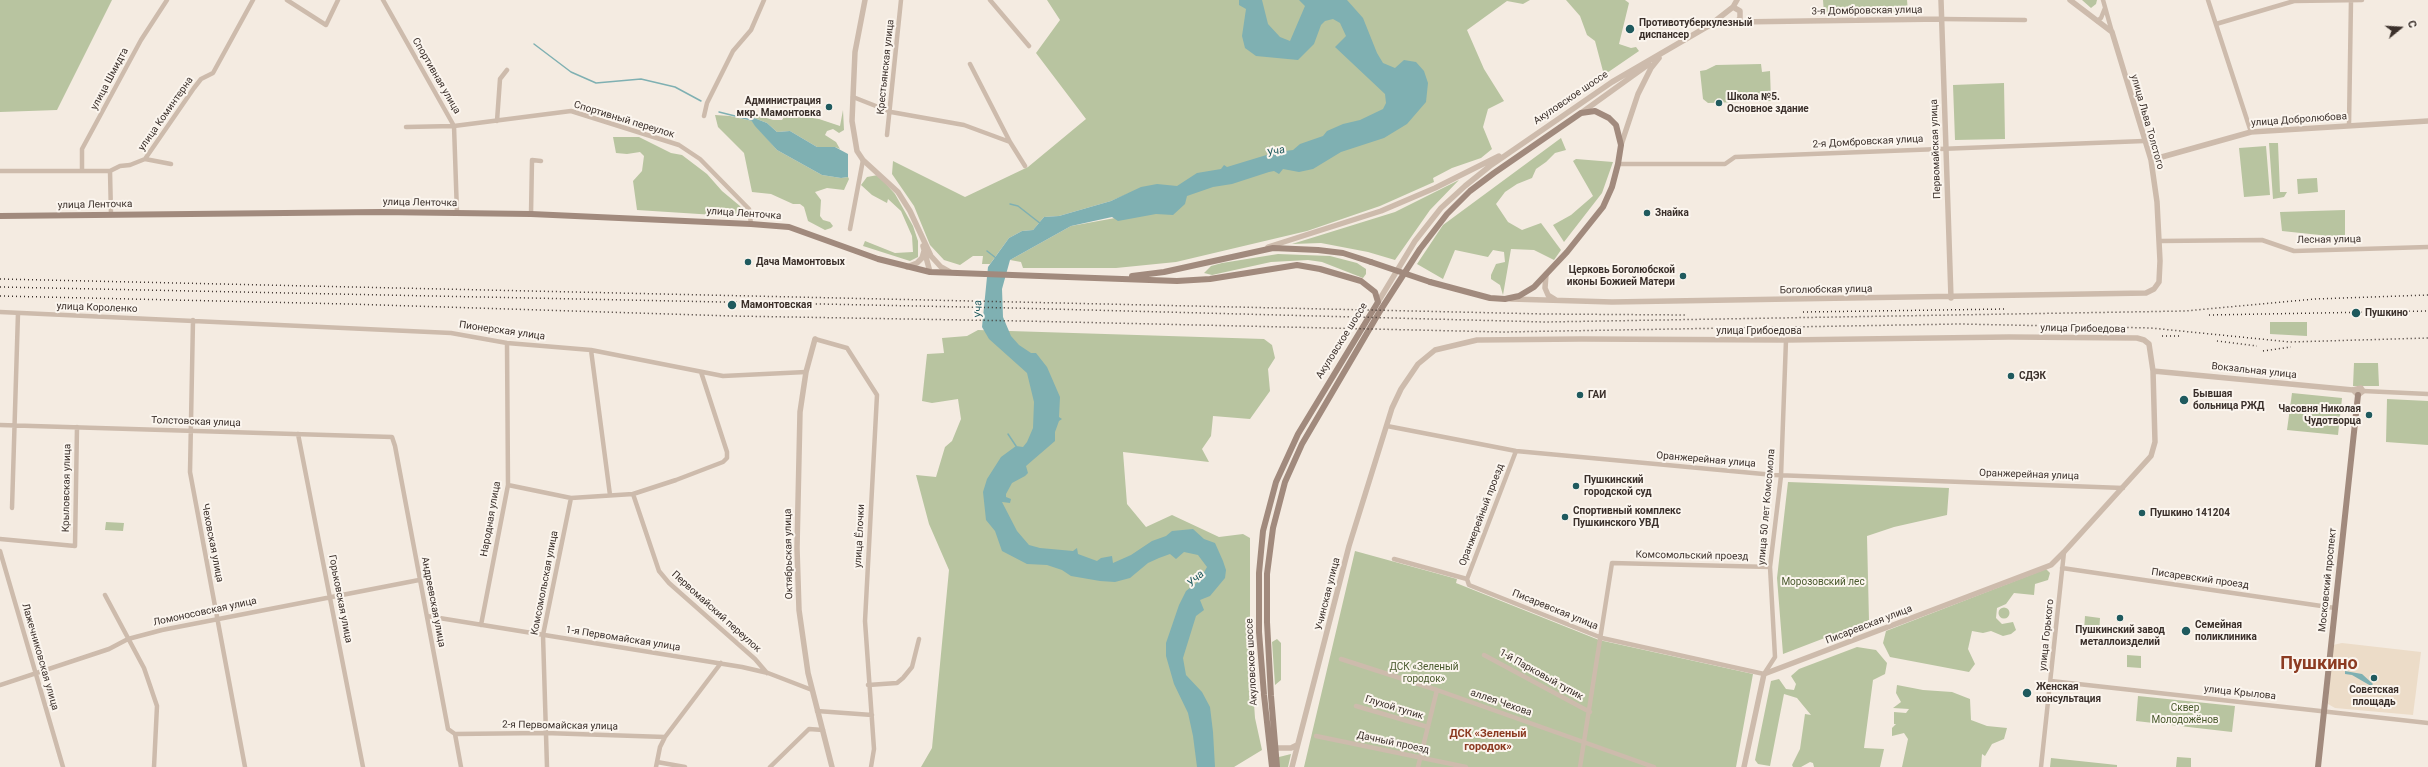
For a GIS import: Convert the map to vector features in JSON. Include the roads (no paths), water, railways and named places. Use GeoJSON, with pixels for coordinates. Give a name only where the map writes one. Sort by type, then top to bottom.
{"type":"FeatureCollection","features":[{"type":"Feature","properties":{"kind":"main road"},"geometry":{"type":"LineString","coordinates":[[1113,277],[1164,272],[1256,251],[1290,248],[1342,253],[1430,282],[1490,298],[1505,299],[1528,292],[1546,274],[1603,207],[1612,187],[1621,145],[1619,131],[1609,118],[1595,111],[1581,113]]}},
{"type":"Feature","properties":{"kind":"main road","name":"Акуловское шоссе"},"geometry":{"type":"LineString","coordinates":[[1272,767],[1267,622],[1267,574],[1275,520],[1285,482],[1302,444],[1380,311],[1420,249],[1447,214],[1470,191],[1581,113]]}},
{"type":"Feature","properties":{"kind":"main road","name":"улица Ленточка"},"geometry":{"type":"LineString","coordinates":[[0,216],[380,212],[531,214],[751,224],[789,227],[907,267],[930,272],[952,274],[1113,277]]}},
{"type":"Feature","properties":{"kind":"main road"},"geometry":{"type":"LineString","coordinates":[[1113,277],[1194,281],[1284,266],[1306,266],[1361,281],[1375,292],[1378,302]]}},
{"type":"Feature","properties":{"kind":"main road","name":"Акуловское шоссе"},"geometry":{"type":"LineString","coordinates":[[1277,767],[1272,747],[1260,632],[1259,573],[1263,531],[1276,482],[1298,434],[1378,302]]}},
{"type":"Feature","properties":{"kind":"main road","name":"Московский проспект"},"geometry":{"type":"LineString","coordinates":[[2318,767],[2335,608],[2361,393]]}},
{"type":"Feature","properties":{"kind":"street","name":"улица Шмидта"},"geometry":{"type":"LineString","coordinates":[[82,171],[82,149],[141,40],[167,0]]}},
{"type":"Feature","properties":{"kind":"street","name":"улица Коминтерна"},"geometry":{"type":"LineString","coordinates":[[145,159],[201,79],[213,73],[253,0]]}},
{"type":"Feature","properties":{"kind":"street"},"geometry":{"type":"LineString","coordinates":[[286,0],[326,25],[338,0]]}},
{"type":"Feature","properties":{"kind":"street","name":"Спортивная улица"},"geometry":{"type":"LineString","coordinates":[[383,0],[454,126],[457,213]]}},
{"type":"Feature","properties":{"kind":"street"},"geometry":{"type":"LineString","coordinates":[[704,116],[707,103],[733,51],[751,30],[764,0]]}},
{"type":"Feature","properties":{"kind":"street"},"geometry":{"type":"LineString","coordinates":[[865,0],[855,52],[852,97],[854,136],[857,151],[863,160],[898,192],[910,211],[921,238],[931,256],[941,267],[952,274]]}},
{"type":"Feature","properties":{"kind":"street","name":"Крестьянская улица"},"geometry":{"type":"LineString","coordinates":[[887,135],[891,112],[901,0]]}},
{"type":"Feature","properties":{"kind":"street"},"geometry":{"type":"LineString","coordinates":[[990,0],[1029,46]]}},
{"type":"Feature","properties":{"kind":"street","name":"Акуловское шоссе"},"geometry":{"type":"LineString","coordinates":[[1378,302],[1415,241],[1441,208],[1490,166],[1612,82],[1710,25],[1733,7],[1738,0]]}},
{"type":"Feature","properties":{"kind":"street","name":"Первомайская улица"},"geometry":{"type":"LineString","coordinates":[[1941,0],[1944,148],[1951,298]]}},
{"type":"Feature","properties":{"kind":"street"},"geometry":{"type":"LineString","coordinates":[[2070,0],[2112,32]]}},
{"type":"Feature","properties":{"kind":"street","name":"улица Льва Толстого"},"geometry":{"type":"LineString","coordinates":[[2103,0],[2144,141],[2151,160],[2160,241],[2159,282],[2146,293]]}},
{"type":"Feature","properties":{"kind":"street"},"geometry":{"type":"LineString","coordinates":[[2208,0],[2251,132]]}},
{"type":"Feature","properties":{"kind":"street"},"geometry":{"type":"LineString","coordinates":[[2349,126],[2351,0]]}},
{"type":"Feature","properties":{"kind":"street"},"geometry":{"type":"LineString","coordinates":[[2216,24],[2294,1],[2362,0]]}},
{"type":"Feature","properties":{"kind":"street"},"geometry":{"type":"LineString","coordinates":[[1733,7],[1740,12],[1740,18],[1737,22]]}},
{"type":"Feature","properties":{"kind":"street"},"geometry":{"type":"LineString","coordinates":[[2097,21],[2101,18],[2105,8]]}},
{"type":"Feature","properties":{"kind":"street"},"geometry":{"type":"LineString","coordinates":[[1727,11],[1726,18],[1729,22]]}},
{"type":"Feature","properties":{"kind":"street","name":"3-я Домбровская улица"},"geometry":{"type":"LineString","coordinates":[[1710,25],[1729,22],[1942,19],[2025,20]]}},
{"type":"Feature","properties":{"kind":"street","name":"Акуловское шоссе"},"geometry":{"type":"LineString","coordinates":[[1581,113],[1667,51]]}},
{"type":"Feature","properties":{"kind":"street"},"geometry":{"type":"LineString","coordinates":[[1621,145],[1638,94],[1651,68],[1661,55]]}},
{"type":"Feature","properties":{"kind":"street"},"geometry":{"type":"LineString","coordinates":[[970,64],[1010,142],[1025,166]]}},
{"type":"Feature","properties":{"kind":"street"},"geometry":{"type":"LineString","coordinates":[[497,121],[500,79],[507,70]]}},
{"type":"Feature","properties":{"kind":"street"},"geometry":{"type":"LineString","coordinates":[[852,97],[891,112],[964,125],[1010,142]]}},
{"type":"Feature","properties":{"kind":"street","name":"Спортивный переулок"},"geometry":{"type":"LineString","coordinates":[[406,127],[454,126],[571,111],[678,145],[700,159],[749,209],[751,224]]}},
{"type":"Feature","properties":{"kind":"street","name":"улица Добролюбова"},"geometry":{"type":"LineString","coordinates":[[2151,160],[2251,132],[2428,121]]}},
{"type":"Feature","properties":{"kind":"street","name":"2-я Домбровская улица"},"geometry":{"type":"LineString","coordinates":[[1618,164],[1725,164],[1735,157],[2144,141]]}},
{"type":"Feature","properties":{"kind":"street"},"geometry":{"type":"LineString","coordinates":[[1256,251],[1381,211],[1472,170],[1523,143]]}},
{"type":"Feature","properties":{"kind":"street","name":"улица Коминтерна"},"geometry":{"type":"LineString","coordinates":[[0,171],[110,171],[120,166],[130,165],[145,159],[170,164]]}},
{"type":"Feature","properties":{"kind":"street"},"geometry":{"type":"LineString","coordinates":[[531,214],[532,160],[541,161]]}},
{"type":"Feature","properties":{"kind":"street"},"geometry":{"type":"LineString","coordinates":[[850,229],[863,160]]}},
{"type":"Feature","properties":{"kind":"street"},"geometry":{"type":"LineString","coordinates":[[110,171],[111,215]]}},
{"type":"Feature","properties":{"kind":"street"},"geometry":{"type":"LineString","coordinates":[[921,238],[930,272]]}},
{"type":"Feature","properties":{"kind":"street","name":"Лесная улица"},"geometry":{"type":"LineString","coordinates":[[2160,241],[2262,240],[2294,251],[2428,247]]}},
{"type":"Feature","properties":{"kind":"street"},"geometry":{"type":"LineString","coordinates":[[907,267],[917,263],[922,258],[924,250]]}},
{"type":"Feature","properties":{"kind":"street"},"geometry":{"type":"LineString","coordinates":[[930,272],[933,264],[931,256]]}},
{"type":"Feature","properties":{"kind":"street"},"geometry":{"type":"LineString","coordinates":[[1546,274],[1545,288],[1548,295],[1556,300]]}},
{"type":"Feature","properties":{"kind":"street","name":"Боголюбская улица"},"geometry":{"type":"LineString","coordinates":[[1505,299],[1612,302],[1951,298],[2146,293]]}},
{"type":"Feature","properties":{"kind":"street","name":"улица Короленко"},"geometry":{"type":"LineString","coordinates":[[0,312],[193,320]]}},
{"type":"Feature","properties":{"kind":"street"},"geometry":{"type":"LineString","coordinates":[[12,508],[18,313]]}},
{"type":"Feature","properties":{"kind":"street","name":"Пионерская улица"},"geometry":{"type":"LineString","coordinates":[[193,320],[451,333],[507,343],[591,350],[723,376],[806,372]]}},
{"type":"Feature","properties":{"kind":"street","name":"Чеховская улица"},"geometry":{"type":"LineString","coordinates":[[193,320],[190,472],[216,620],[245,767]]}},
{"type":"Feature","properties":{"kind":"street","name":"улица Грибоедова"},"geometry":{"type":"LineString","coordinates":[[1386,426],[1401,389],[1418,364],[1435,350],[1448,345],[1477,340],[1786,340],[2009,337],[2137,338],[2144,340],[2149,344],[2153,371]]}},
{"type":"Feature","properties":{"kind":"street","name":"Октябрьская улица"},"geometry":{"type":"LineString","coordinates":[[816,339],[806,372],[800,412],[797,548],[799,610],[812,690],[832,767]]}},
{"type":"Feature","properties":{"kind":"street","name":"улица Ёлочки"},"geometry":{"type":"LineString","coordinates":[[816,339],[847,348],[877,395],[865,621],[868,685],[874,749],[871,767]]}},
{"type":"Feature","properties":{"kind":"street","name":"улица 50 лет Комсомола"},"geometry":{"type":"LineString","coordinates":[[1744,767],[1764,674],[1775,657],[1770,567],[1781,476],[1786,340]]}},
{"type":"Feature","properties":{"kind":"street","name":"Народная улица"},"geometry":{"type":"LineString","coordinates":[[481,625],[508,485],[507,343]]}},
{"type":"Feature","properties":{"kind":"street"},"geometry":{"type":"LineString","coordinates":[[591,350],[610,495]]}},
{"type":"Feature","properties":{"kind":"street","name":"Вокзальная улица"},"geometry":{"type":"LineString","coordinates":[[2153,371],[2353,390],[2361,393]]}},
{"type":"Feature","properties":{"kind":"street","name":"Писаревская улица"},"geometry":{"type":"LineString","coordinates":[[1469,585],[1602,638],[1764,674],[2051,565],[2123,488],[2150,456],[2155,442],[2153,371]]}},
{"type":"Feature","properties":{"kind":"street"},"geometry":{"type":"LineString","coordinates":[[508,485],[571,498],[633,494],[706,470],[723,462],[727,458],[727,452],[701,372]]}},
{"type":"Feature","properties":{"kind":"street"},"geometry":{"type":"LineString","coordinates":[[2361,393],[2428,394]]}},
{"type":"Feature","properties":{"kind":"street","name":"Толстовская улица"},"geometry":{"type":"LineString","coordinates":[[0,425],[392,437]]}},
{"type":"Feature","properties":{"kind":"street","name":"Оранжерейная улица"},"geometry":{"type":"LineString","coordinates":[[1386,426],[1516,451],[1781,476],[2123,488]]}},
{"type":"Feature","properties":{"kind":"street","name":"Учинская улица"},"geometry":{"type":"LineString","coordinates":[[1292,767],[1350,546],[1386,426]]}},
{"type":"Feature","properties":{"kind":"street","name":"Крыловская улица"},"geometry":{"type":"LineString","coordinates":[[0,539],[75,546],[77,495],[76,427]]}},
{"type":"Feature","properties":{"kind":"street","name":"Горьковская улица"},"geometry":{"type":"LineString","coordinates":[[298,434],[363,767]]}},
{"type":"Feature","properties":{"kind":"street","name":"Андреевская улица"},"geometry":{"type":"LineString","coordinates":[[392,437],[395,446],[448,729],[455,734],[461,767]]}},
{"type":"Feature","properties":{"kind":"street","name":"Оранжерейный проезд"},"geometry":{"type":"LineString","coordinates":[[1469,585],[1467,579],[1516,451]]}},
{"type":"Feature","properties":{"kind":"street","name":"Первомайский переулок"},"geometry":{"type":"LineString","coordinates":[[633,494],[659,571],[669,583],[755,658],[768,673]]}},
{"type":"Feature","properties":{"kind":"street","name":"Комсомольская улица"},"geometry":{"type":"LineString","coordinates":[[547,767],[543,635],[571,498]]}},
{"type":"Feature","properties":{"kind":"street","name":"Лажечниковская улица"},"geometry":{"type":"LineString","coordinates":[[0,551],[63,767]]}},
{"type":"Feature","properties":{"kind":"street","name":"улица Горького"},"geometry":{"type":"LineString","coordinates":[[2041,767],[2064,552]]}},
{"type":"Feature","properties":{"kind":"street"},"geometry":{"type":"LineString","coordinates":[[1394,558],[1467,579]]}},
{"type":"Feature","properties":{"kind":"street","name":"Комсомольский проезд"},"geometry":{"type":"LineString","coordinates":[[1602,638],[1612,562],[1770,567]]}},
{"type":"Feature","properties":{"kind":"street","name":"Писаревский проезд"},"geometry":{"type":"LineString","coordinates":[[2062,568],[2335,608]]}},
{"type":"Feature","properties":{"kind":"street","name":"Ломоносовская улица"},"geometry":{"type":"LineString","coordinates":[[0,685],[109,648],[128,639],[330,595],[419,580]]}},
{"type":"Feature","properties":{"kind":"street"},"geometry":{"type":"LineString","coordinates":[[104,595],[144,668],[157,706],[154,767]]}},
{"type":"Feature","properties":{"kind":"street","name":"1-я Первомайская улица"},"geometry":{"type":"LineString","coordinates":[[427,616],[768,673],[812,690]]}},
{"type":"Feature","properties":{"kind":"street"},"geometry":{"type":"LineString","coordinates":[[1580,767],[1602,638]]}},
{"type":"Feature","properties":{"kind":"street"},"geometry":{"type":"LineString","coordinates":[[868,685],[897,683],[904,678],[912,667],[919,639]]}},
{"type":"Feature","properties":{"kind":"street","name":"1-й Парковый тупик"},"geometry":{"type":"LineString","coordinates":[[1484,655],[1590,712]]}},
{"type":"Feature","properties":{"kind":"street","name":"аллея Чехова"},"geometry":{"type":"LineString","coordinates":[[1342,659],[1437,690],[1654,767]]}},
{"type":"Feature","properties":{"kind":"street"},"geometry":{"type":"LineString","coordinates":[[686,767],[657,765],[660,748],[665,737],[721,664]]}},
{"type":"Feature","properties":{"kind":"street","name":"улица Крылова"},"geometry":{"type":"LineString","coordinates":[[2051,681],[2428,723]]}},
{"type":"Feature","properties":{"kind":"street"},"geometry":{"type":"LineString","coordinates":[[1418,767],[1437,690]]}},
{"type":"Feature","properties":{"kind":"street","name":"Глухой тупик"},"geometry":{"type":"LineString","coordinates":[[1356,706],[1428,727]]}},
{"type":"Feature","properties":{"kind":"street"},"geometry":{"type":"LineString","coordinates":[[817,711],[872,715]]}},
{"type":"Feature","properties":{"kind":"street"},"geometry":{"type":"LineString","coordinates":[[770,767],[809,729],[823,730]]}},
{"type":"Feature","properties":{"kind":"street","name":"2-я Первомайская улица"},"geometry":{"type":"LineString","coordinates":[[455,734],[545,733],[665,737]]}},
{"type":"Feature","properties":{"kind":"street","name":"Дачный проезд"},"geometry":{"type":"LineString","coordinates":[[1316,736],[1466,767]]}},
{"type":"Feature","properties":{"kind":"street"},"geometry":{"type":"LineString","coordinates":[[1272,747],[1291,748],[1297,745]]}},
{"type":"Feature","properties":{"kind":"water"},"geometry":{"type":"Polygon","coordinates":[[[1239,0],[1262,0],[1268,24],[1280,37],[1290,41],[1305,6],[1299,0],[1347,0],[1363,18],[1377,53],[1383,63],[1395,68],[1404,60],[1416,62],[1424,71],[1428,83],[1426,102],[1407,124],[1384,138],[1341,152],[1313,169],[1299,172],[1283,169],[1279,174],[1274,171],[1232,184],[1213,187],[1187,196],[1185,204],[1173,215],[1156,214],[1118,221],[1112,217],[1071,226],[1010,260],[1002,289],[1003,317],[1011,336],[1019,345],[1031,353],[1036,353],[1047,367],[1060,397],[1059,417],[1062,419],[1059,421],[1055,432],[1055,441],[1026,466],[1028,473],[1025,476],[1012,483],[1006,494],[1006,497],[1011,499],[1010,503],[1002,502],[1017,531],[1029,545],[1040,548],[1073,551],[1077,548],[1078,554],[1097,561],[1101,558],[1112,556],[1113,563],[1131,555],[1152,541],[1166,536],[1172,531],[1193,529],[1204,539],[1215,543],[1223,561],[1226,570],[1225,578],[1210,596],[1200,600],[1204,610],[1196,616],[1183,658],[1186,675],[1202,692],[1210,707],[1215,767],[1197,767],[1188,713],[1174,684],[1166,656],[1166,643],[1179,605],[1186,591],[1199,581],[1207,567],[1198,555],[1184,552],[1176,559],[1170,554],[1148,563],[1130,578],[1115,582],[1100,581],[1071,576],[1062,570],[1047,565],[1027,564],[1002,551],[995,531],[986,520],[983,492],[987,479],[1001,457],[1016,446],[1023,447],[1027,442],[1033,428],[1034,402],[1027,373],[989,339],[982,327],[988,267],[1009,238],[1022,231],[1033,230],[1044,217],[1059,216],[1111,201],[1141,187],[1157,184],[1177,186],[1197,173],[1221,169],[1224,165],[1227,167],[1273,153],[1281,155],[1285,151],[1293,150],[1300,144],[1323,136],[1327,131],[1343,124],[1360,120],[1383,109],[1386,103],[1385,94],[1335,47],[1346,36],[1340,23],[1333,19],[1325,21],[1321,25],[1314,44],[1298,60],[1256,56],[1245,48],[1242,36],[1246,9],[1239,5],[1239,0]]]}},
{"type":"Feature","properties":{"kind":"water"},"geometry":{"type":"Polygon","coordinates":[[[754,118],[767,123],[777,132],[790,131],[817,147],[835,147],[848,154],[848,177],[841,178],[822,175],[777,150],[755,126],[751,120],[754,118]]]}},
{"type":"Feature","properties":{"kind":"water"},"geometry":{"type":"Polygon","coordinates":[[[2345,671],[2362,674],[2373,684],[2371,686],[2352,675],[2345,674],[2345,671]]]}},
{"type":"Feature","properties":{"kind":"waterway"},"geometry":{"type":"LineString","coordinates":[[534,44],[571,72],[596,83],[641,79],[675,87],[701,101]]}},
{"type":"Feature","properties":{"kind":"waterway"},"geometry":{"type":"LineString","coordinates":[[719,112],[751,120]]}},
{"type":"Feature","properties":{"kind":"waterway"},"geometry":{"type":"LineString","coordinates":[[1010,204],[1018,206],[1041,224]]}},
{"type":"Feature","properties":{"kind":"waterway"},"geometry":{"type":"LineString","coordinates":[[987,251],[996,258]]}},
{"type":"Feature","properties":{"kind":"waterway"},"geometry":{"type":"LineString","coordinates":[[1008,434],[1016,446]]}},
{"type":"Feature","properties":{"kind":"railway"},"geometry":{"type":"LineString","coordinates":[[0,279],[1545,314],[1687,315]]}},
{"type":"Feature","properties":{"kind":"railway"},"geometry":{"type":"LineString","coordinates":[[0,287],[1012,308],[1545,322],[2185,311],[2315,299],[2428,295]]}},
{"type":"Feature","properties":{"kind":"railway"},"geometry":{"type":"LineString","coordinates":[[0,296],[348,304],[732,316],[1503,332],[1959,324],[2151,328],[2290,342],[2428,338]]}},
{"type":"Feature","properties":{"kind":"railway"},"geometry":{"type":"LineString","coordinates":[[1803,312],[2007,309]]}},
{"type":"Feature","properties":{"kind":"railway"},"geometry":{"type":"LineString","coordinates":[[2209,315],[2428,311]]}},
{"type":"Feature","properties":{"kind":"railway"},"geometry":{"type":"LineString","coordinates":[[2162,336],[2182,336]]}},
{"type":"Feature","properties":{"kind":"railway"},"geometry":{"type":"LineString","coordinates":[[2217,341],[2257,346]]}},
{"type":"Feature","properties":{"kind":"railway"},"geometry":{"type":"LineString","coordinates":[[2263,351],[2291,347]]}},
{"type":"Feature","properties":{"kind":"place","name":"Противотуберкулезный диспансер"},"geometry":{"type":"Point","coordinates":[1630,29]}},
{"type":"Feature","properties":{"kind":"place","name":"Школа №5. Основное здание"},"geometry":{"type":"Point","coordinates":[1719,103]}},
{"type":"Feature","properties":{"kind":"place","name":"Администрация мкр. Мамонтовка"},"geometry":{"type":"Point","coordinates":[829,107]}},
{"type":"Feature","properties":{"kind":"place","name":"Знайка"},"geometry":{"type":"Point","coordinates":[1647,213]}},
{"type":"Feature","properties":{"kind":"place","name":"Дача Мамонтовых"},"geometry":{"type":"Point","coordinates":[748,262]}},
{"type":"Feature","properties":{"kind":"place","name":"Церковь Боголюбской иконы Божией Матери"},"geometry":{"type":"Point","coordinates":[1683,276]}},
{"type":"Feature","properties":{"kind":"place","name":"Мамонтовская"},"geometry":{"type":"Point","coordinates":[732,305]}},
{"type":"Feature","properties":{"kind":"place","name":"Пушкино"},"geometry":{"type":"Point","coordinates":[2356,313]}},
{"type":"Feature","properties":{"kind":"place","name":"СДЭК"},"geometry":{"type":"Point","coordinates":[2011,376]}},
{"type":"Feature","properties":{"kind":"place","name":"ГАИ"},"geometry":{"type":"Point","coordinates":[1580,395]}},
{"type":"Feature","properties":{"kind":"place","name":"Бывшая больница РЖД"},"geometry":{"type":"Point","coordinates":[2184,400]}},
{"type":"Feature","properties":{"kind":"place","name":"Часовня Николая Чудотворца"},"geometry":{"type":"Point","coordinates":[2369,415]}},
{"type":"Feature","properties":{"kind":"place","name":"Пушкинский городской суд"},"geometry":{"type":"Point","coordinates":[1576,486]}},
{"type":"Feature","properties":{"kind":"place","name":"Пушкино 141204"},"geometry":{"type":"Point","coordinates":[2142,513]}},
{"type":"Feature","properties":{"kind":"place","name":"Спортивный комплекс Пушкинского УВД"},"geometry":{"type":"Point","coordinates":[1565,517]}},
{"type":"Feature","properties":{"kind":"place","name":"Пушкинский завод металлоизделий"},"geometry":{"type":"Point","coordinates":[2120,618]}},
{"type":"Feature","properties":{"kind":"place","name":"Семейная поликлиника"},"geometry":{"type":"Point","coordinates":[2186,631]}},
{"type":"Feature","properties":{"kind":"place","name":"Советская площадь"},"geometry":{"type":"Point","coordinates":[2374,678]}},
{"type":"Feature","properties":{"kind":"place","name":"Женская консультация"},"geometry":{"type":"Point","coordinates":[2027,693]}},
{"type":"Feature","properties":{"kind":"district","name":"Пушкино"},"geometry":{"type":"Point","coordinates":[2319,664]}},
{"type":"Feature","properties":{"kind":"district","name":"ДСК «Зеленый городок»"},"geometry":{"type":"Point","coordinates":[1488,740]}},
{"type":"Feature","properties":{"kind":"water label","name":"Уча"},"geometry":{"type":"Point","coordinates":[1276,152]}},
{"type":"Feature","properties":{"kind":"water label","name":"Уча"},"geometry":{"type":"Point","coordinates":[979,309]}},
{"type":"Feature","properties":{"kind":"water label","name":"Уча"},"geometry":{"type":"Point","coordinates":[1196,579]}},
{"type":"Feature","properties":{"kind":"park label","name":"Морозовский лес"},"geometry":{"type":"Point","coordinates":[1823,582]}},
{"type":"Feature","properties":{"kind":"park label","name":"Сквер Молодожёнов"},"geometry":{"type":"Point","coordinates":[2185,714]}}]}
